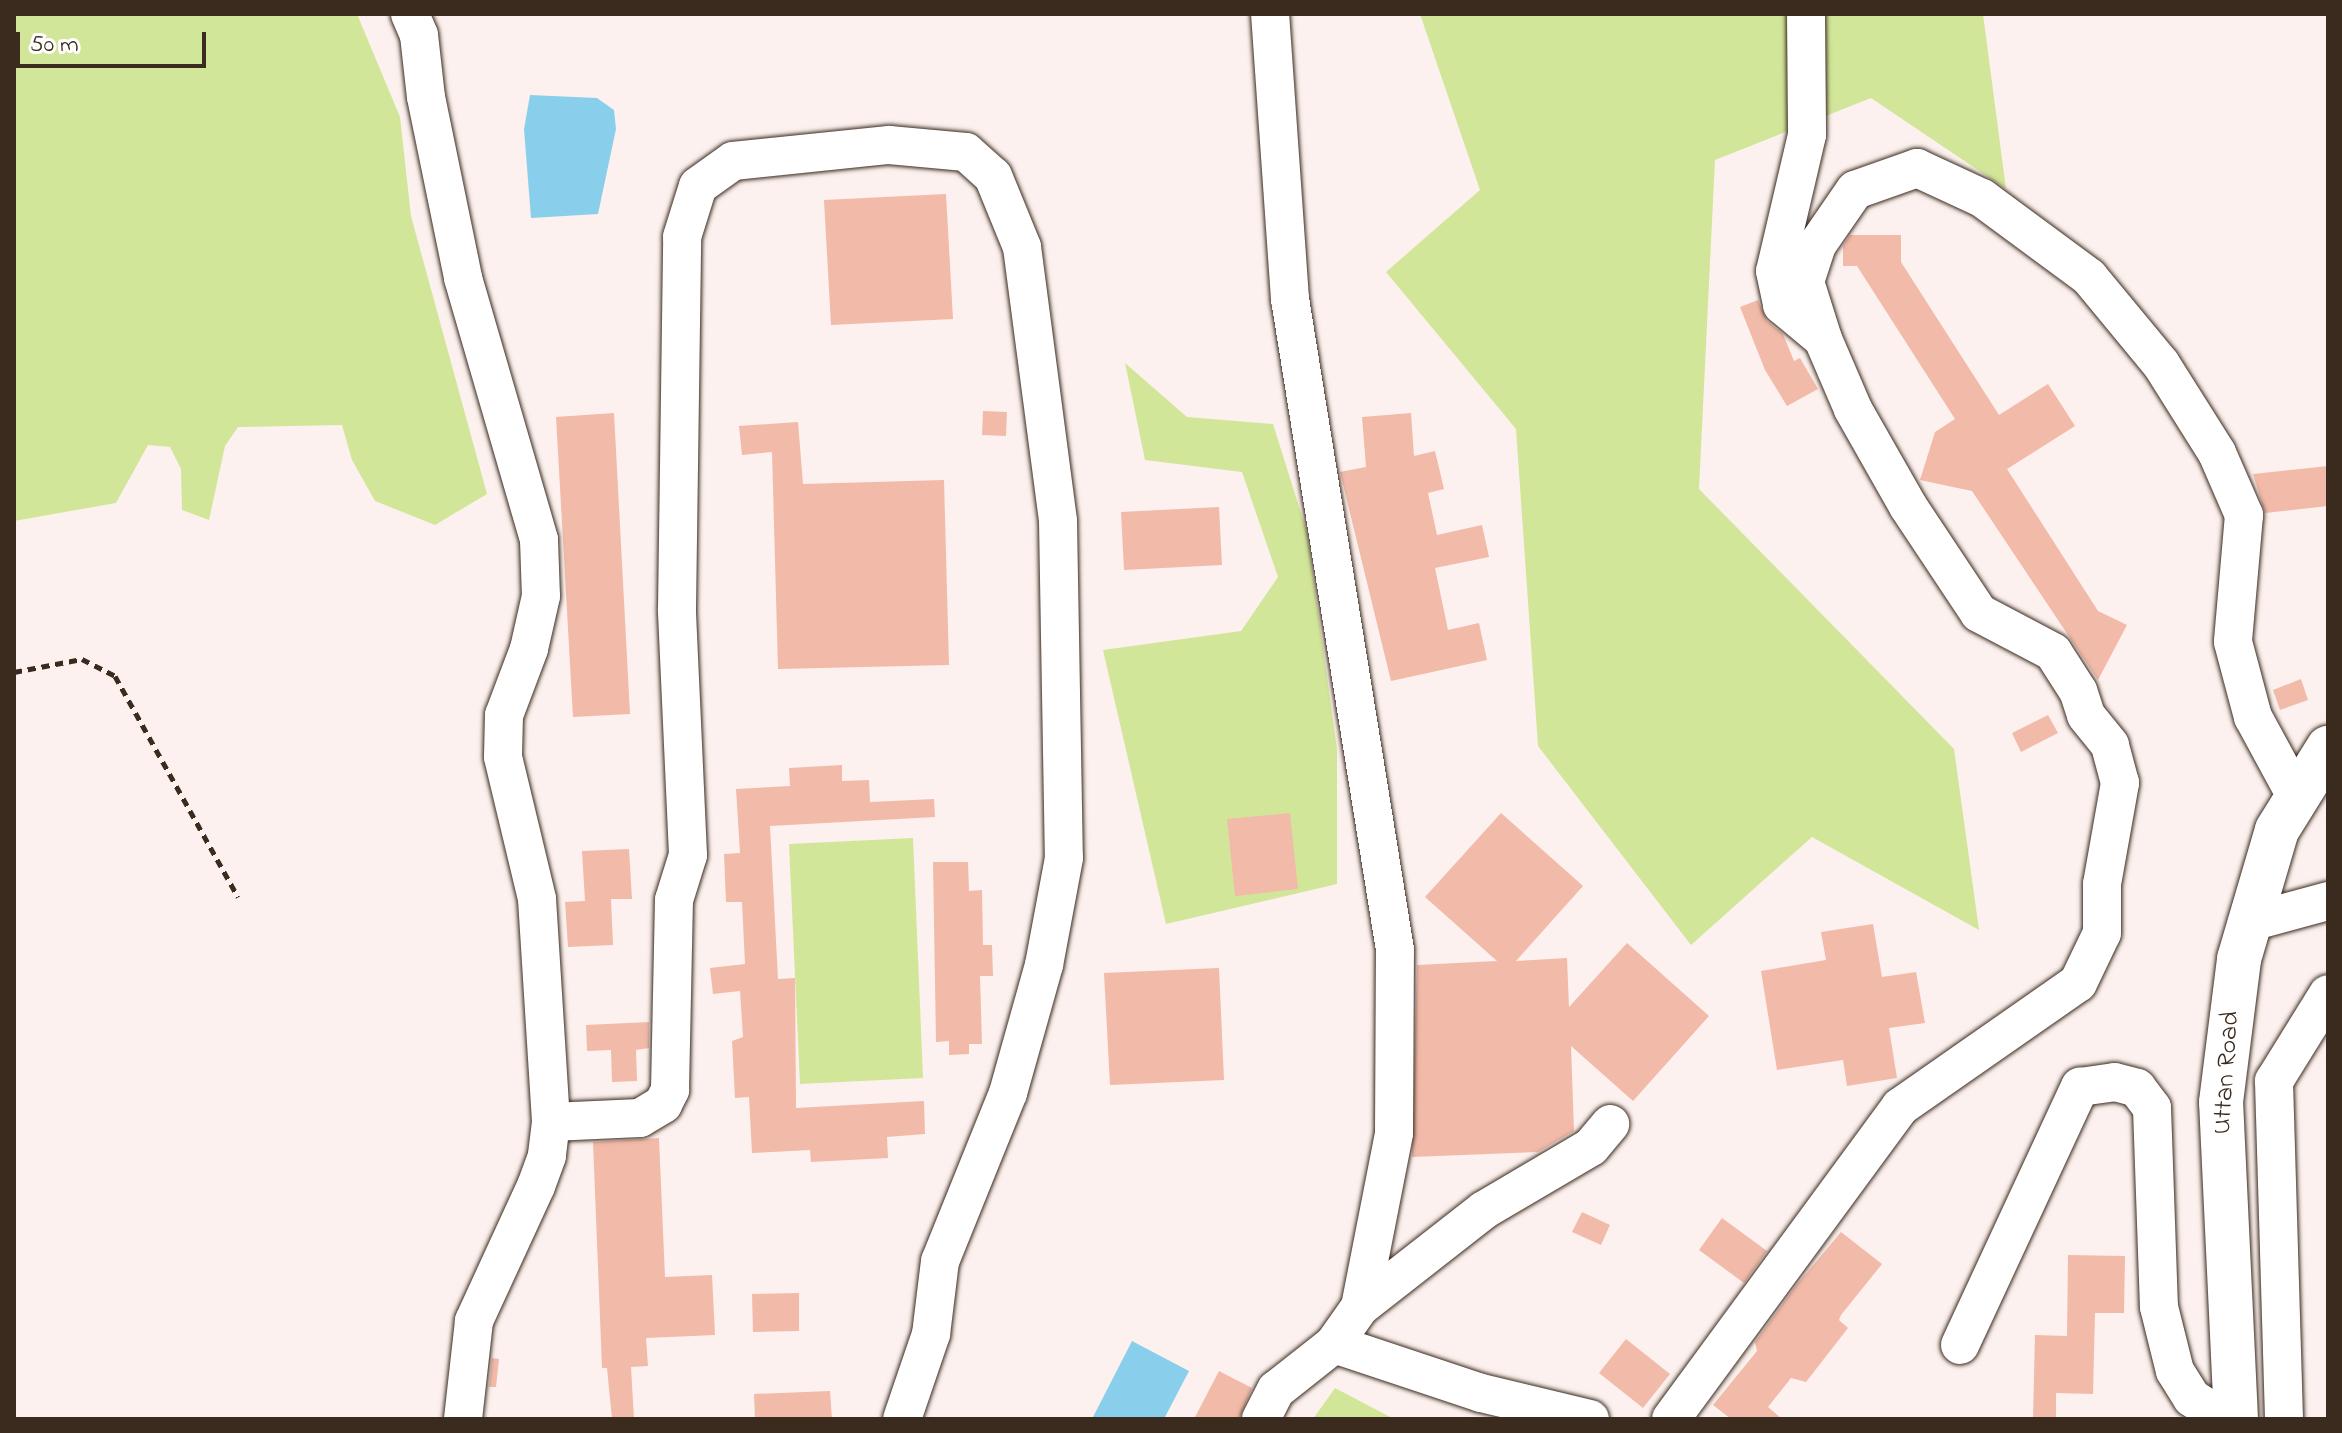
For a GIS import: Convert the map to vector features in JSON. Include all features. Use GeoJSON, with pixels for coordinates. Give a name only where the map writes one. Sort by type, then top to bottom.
{"type":"FeatureCollection","features":[{"type":"Feature","properties":{"kind":"main road","name":"Uttan Road"},"geometry":{"type":"LineString","coordinates":[[2236,1419],[2221,1102],[2247,923],[2277,830],[2328,748]]}},
{"type":"Feature","properties":{"kind":"street"},"geometry":{"type":"LineString","coordinates":[[410,14],[419,35],[426,97],[463,278],[539,540],[541,596],[529,649],[504,715],[503,757],[537,899],[551,1122],[547,1156],[536,1186],[474,1321],[463,1419]]}},
{"type":"Feature","properties":{"kind":"street"},"geometry":{"type":"LineString","coordinates":[[1270,14],[1290,299],[1395,950],[1394,1133],[1360,1307]]}},
{"type":"Feature","properties":{"kind":"street"},"geometry":{"type":"LineString","coordinates":[[1806,14],[1807,135],[1775,271],[1782,305],[1823,339]]}},
{"type":"Feature","properties":{"kind":"street"},"geometry":{"type":"LineString","coordinates":[[551,1122],[640,1118],[663,1104],[672,1076],[674,900],[688,855],[677,609],[682,237],[698,186],[733,161],[889,145],[966,152],[993,176],[1022,247],[1058,521],[1064,858],[1044,965],[1008,1093],[940,1261],[931,1334],[902,1419]]}},
{"type":"Feature","properties":{"kind":"street"},"geometry":{"type":"LineString","coordinates":[[1671,1419],[1900,1107],[2078,983],[2102,933],[2102,884],[2120,783],[2110,745],[2086,715],[2078,691],[2053,652],[1979,613],[1901,494],[1853,409],[1823,339],[1805,282],[1817,245],[1855,190],[1917,168],[1982,198],[2089,277],[2161,364],[2217,453],[2244,515],[2233,642],[2253,717],[2297,798]]}},
{"type":"Feature","properties":{"kind":"street"},"geometry":{"type":"LineString","coordinates":[[2247,923],[2328,901]]}},
{"type":"Feature","properties":{"kind":"street"},"geometry":{"type":"LineString","coordinates":[[2284,1419],[2274,1081],[2328,994]]}},
{"type":"Feature","properties":{"kind":"street"},"geometry":{"type":"LineString","coordinates":[[1960,1345],[2080,1087],[2126,1085],[2137,1088],[2152,1108],[2159,1307],[2175,1371],[2192,1398],[2224,1419]]}},
{"type":"Feature","properties":{"kind":"street"},"geometry":{"type":"LineString","coordinates":[[1261,1419],[1276,1390],[1334,1344],[1360,1307],[1484,1210],[1591,1147],[1610,1124]]}},
{"type":"Feature","properties":{"kind":"street"},"geometry":{"type":"LineString","coordinates":[[1334,1344],[1481,1393],[1590,1419]]}},
{"type":"Feature","properties":{"kind":"path"},"geometry":{"type":"LineString","coordinates":[[14,672],[82,659],[115,676],[238,897]]}},
{"type":"Feature","properties":{"kind":"green space"},"geometry":{"type":"Polygon","coordinates":[[[14,14],[357,14],[400,117],[411,216],[487,494],[435,525],[375,501],[352,460],[342,425],[238,427],[225,446],[209,520],[182,510],[181,469],[170,447],[148,445],[116,503],[14,521],[14,14]]]}},
{"type":"Feature","properties":{"kind":"green space"},"geometry":{"type":"Polygon","coordinates":[[[1420,14],[1983,14],[2006,189],[1871,98],[1715,160],[1699,489],[1954,749],[1979,930],[1812,837],[1691,945],[1538,746],[1516,429],[1386,272],[1480,190],[1420,14]]]}},
{"type":"Feature","properties":{"kind":"green space"},"geometry":{"type":"Polygon","coordinates":[[[1125,363],[1187,417],[1273,424],[1307,532],[1337,749],[1337,884],[1166,924],[1103,650],[1241,631],[1278,577],[1242,472],[1145,460],[1125,363]]]}},
{"type":"Feature","properties":{"kind":"green space"},"geometry":{"type":"Polygon","coordinates":[[[913,838],[923,1078],[800,1084],[789,844],[913,838]]]}},
{"type":"Feature","properties":{"kind":"green space"},"geometry":{"type":"Polygon","coordinates":[[[1335,1388],[1394,1419],[1313,1419],[1335,1388]]]}},
{"type":"Feature","properties":{"kind":"water"},"geometry":{"type":"Polygon","coordinates":[[[530,95],[597,98],[614,110],[616,129],[598,214],[531,218],[524,129],[530,95]]]}},
{"type":"Feature","properties":{"kind":"water"},"geometry":{"type":"Polygon","coordinates":[[[1132,1341],[1189,1371],[1164,1419],[1092,1419],[1132,1341]]]}},
{"type":"Feature","properties":{"kind":"building"},"geometry":{"type":"Polygon","coordinates":[[[946,194],[953,319],[831,325],[824,200],[946,194]]]}},
{"type":"Feature","properties":{"kind":"building"},"geometry":{"type":"Polygon","coordinates":[[[1850,235],[1901,235],[1901,262],[1999,415],[2048,384],[2075,426],[2007,469],[2098,611],[2127,625],[2098,680],[1972,491],[1920,480],[1935,432],[1955,419],[1857,266],[1843,266],[1843,246],[1850,235]]]}},
{"type":"Feature","properties":{"kind":"building"},"geometry":{"type":"Polygon","coordinates":[[[1758,300],[1767,321],[1783,334],[1794,361],[1800,358],[1818,389],[1787,406],[1765,370],[1740,307],[1758,300]]]}},
{"type":"Feature","properties":{"kind":"building"},"geometry":{"type":"Polygon","coordinates":[[[983,411],[1007,412],[1006,436],[982,435],[983,411]]]}},
{"type":"Feature","properties":{"kind":"building"},"geometry":{"type":"Polygon","coordinates":[[[614,413],[630,714],[573,717],[556,417],[614,413]]]}},
{"type":"Feature","properties":{"kind":"building"},"geometry":{"type":"Polygon","coordinates":[[[1411,413],[1414,456],[1435,451],[1444,489],[1428,493],[1437,535],[1482,525],[1489,557],[1435,568],[1448,630],[1479,623],[1487,660],[1391,681],[1340,472],[1366,467],[1362,417],[1411,413]]]}},
{"type":"Feature","properties":{"kind":"building"},"geometry":{"type":"Polygon","coordinates":[[[798,422],[803,484],[944,480],[949,665],[778,669],[772,452],[742,455],[739,426],[798,422]]]}},
{"type":"Feature","properties":{"kind":"building"},"geometry":{"type":"Polygon","coordinates":[[[2328,466],[2328,506],[2265,513],[2253,474],[2328,466]]]}},
{"type":"Feature","properties":{"kind":"building"},"geometry":{"type":"Polygon","coordinates":[[[1219,507],[1222,565],[1124,570],[1121,512],[1219,507]]]}},
{"type":"Feature","properties":{"kind":"building"},"geometry":{"type":"Polygon","coordinates":[[[2301,679],[2308,700],[2280,710],[2273,690],[2301,679]]]}},
{"type":"Feature","properties":{"kind":"building"},"geometry":{"type":"Polygon","coordinates":[[[2048,715],[2058,733],[2021,752],[2012,733],[2048,715]]]}},
{"type":"Feature","properties":{"kind":"building"},"geometry":{"type":"Polygon","coordinates":[[[842,765],[842,781],[869,780],[870,802],[934,799],[935,817],[770,826],[778,979],[795,978],[796,1108],[924,1101],[925,1134],[887,1137],[888,1158],[811,1162],[810,1150],[752,1153],[749,1097],[735,1098],[732,1041],[743,1037],[740,991],[713,994],[710,968],[745,964],[742,902],[726,902],[724,854],[740,853],[736,789],[790,786],[789,768],[842,765]]]}},
{"type":"Feature","properties":{"kind":"building"},"geometry":{"type":"Polygon","coordinates":[[[1290,813],[1298,889],[1235,896],[1227,819],[1290,813]]]}},
{"type":"Feature","properties":{"kind":"building"},"geometry":{"type":"Polygon","coordinates":[[[1501,813],[1583,886],[1516,961],[1567,958],[1569,1007],[1627,943],[1709,1016],[1633,1101],[1571,1046],[1574,1131],[1538,1152],[1412,1157],[1417,965],[1497,961],[1425,897],[1501,813]]]}},
{"type":"Feature","properties":{"kind":"building"},"geometry":{"type":"Polygon","coordinates":[[[629,849],[632,899],[611,899],[613,945],[568,947],[565,902],[585,901],[582,851],[629,849]]]}},
{"type":"Feature","properties":{"kind":"building"},"geometry":{"type":"Polygon","coordinates":[[[933,862],[968,862],[969,891],[982,890],[983,945],[992,945],[993,976],[980,976],[982,1044],[969,1044],[969,1054],[949,1055],[949,1041],[936,1042],[933,862]]]}},
{"type":"Feature","properties":{"kind":"building"},"geometry":{"type":"Polygon","coordinates":[[[1873,924],[1882,977],[1916,972],[1925,1023],[1889,1028],[1897,1078],[1847,1086],[1843,1060],[1777,1070],[1761,971],[1826,960],[1821,932],[1873,924]]]}},
{"type":"Feature","properties":{"kind":"building"},"geometry":{"type":"Polygon","coordinates":[[[1219,968],[1224,1080],[1110,1085],[1104,973],[1219,968]]]}},
{"type":"Feature","properties":{"kind":"building"},"geometry":{"type":"Polygon","coordinates":[[[649,1022],[649,1048],[636,1050],[637,1081],[612,1082],[611,1050],[587,1051],[586,1025],[649,1022]]]}},
{"type":"Feature","properties":{"kind":"building"},"geometry":{"type":"Polygon","coordinates":[[[659,1138],[665,1277],[712,1275],[715,1335],[646,1338],[648,1366],[631,1367],[634,1419],[612,1419],[607,1368],[602,1368],[593,1142],[659,1138]]]}},
{"type":"Feature","properties":{"kind":"building"},"geometry":{"type":"Polygon","coordinates":[[[1582,1212],[1610,1225],[1601,1245],[1572,1232],[1582,1212]]]}},
{"type":"Feature","properties":{"kind":"building"},"geometry":{"type":"Polygon","coordinates":[[[1722,1218],[1767,1251],[1744,1283],[1699,1250],[1722,1218]]]}},
{"type":"Feature","properties":{"kind":"building"},"geometry":{"type":"Polygon","coordinates":[[[1841,1232],[1882,1264],[1841,1315],[1839,1320],[1848,1328],[1806,1382],[1791,1378],[1768,1407],[1782,1419],[1731,1419],[1713,1405],[1757,1351],[1755,1342],[1795,1287],[1841,1232]]]}},
{"type":"Feature","properties":{"kind":"building"},"geometry":{"type":"Polygon","coordinates":[[[2068,1255],[2125,1256],[2124,1313],[2095,1313],[2093,1394],[2056,1393],[2056,1419],[2033,1419],[2035,1335],[2067,1336],[2068,1255]]]}},
{"type":"Feature","properties":{"kind":"building"},"geometry":{"type":"Polygon","coordinates":[[[799,1293],[799,1331],[753,1332],[752,1294],[799,1293]]]}},
{"type":"Feature","properties":{"kind":"building"},"geometry":{"type":"Polygon","coordinates":[[[1626,1339],[1670,1374],[1643,1408],[1599,1373],[1626,1339]]]}},
{"type":"Feature","properties":{"kind":"building"},"geometry":{"type":"Polygon","coordinates":[[[492,1358],[499,1359],[496,1387],[489,1387],[492,1358]]]}},
{"type":"Feature","properties":{"kind":"building"},"geometry":{"type":"Polygon","coordinates":[[[1219,1371],[1252,1388],[1239,1419],[1194,1419],[1219,1371]]]}},
{"type":"Feature","properties":{"kind":"building"},"geometry":{"type":"Polygon","coordinates":[[[830,1391],[832,1419],[755,1419],[754,1394],[830,1391]]]}}]}
